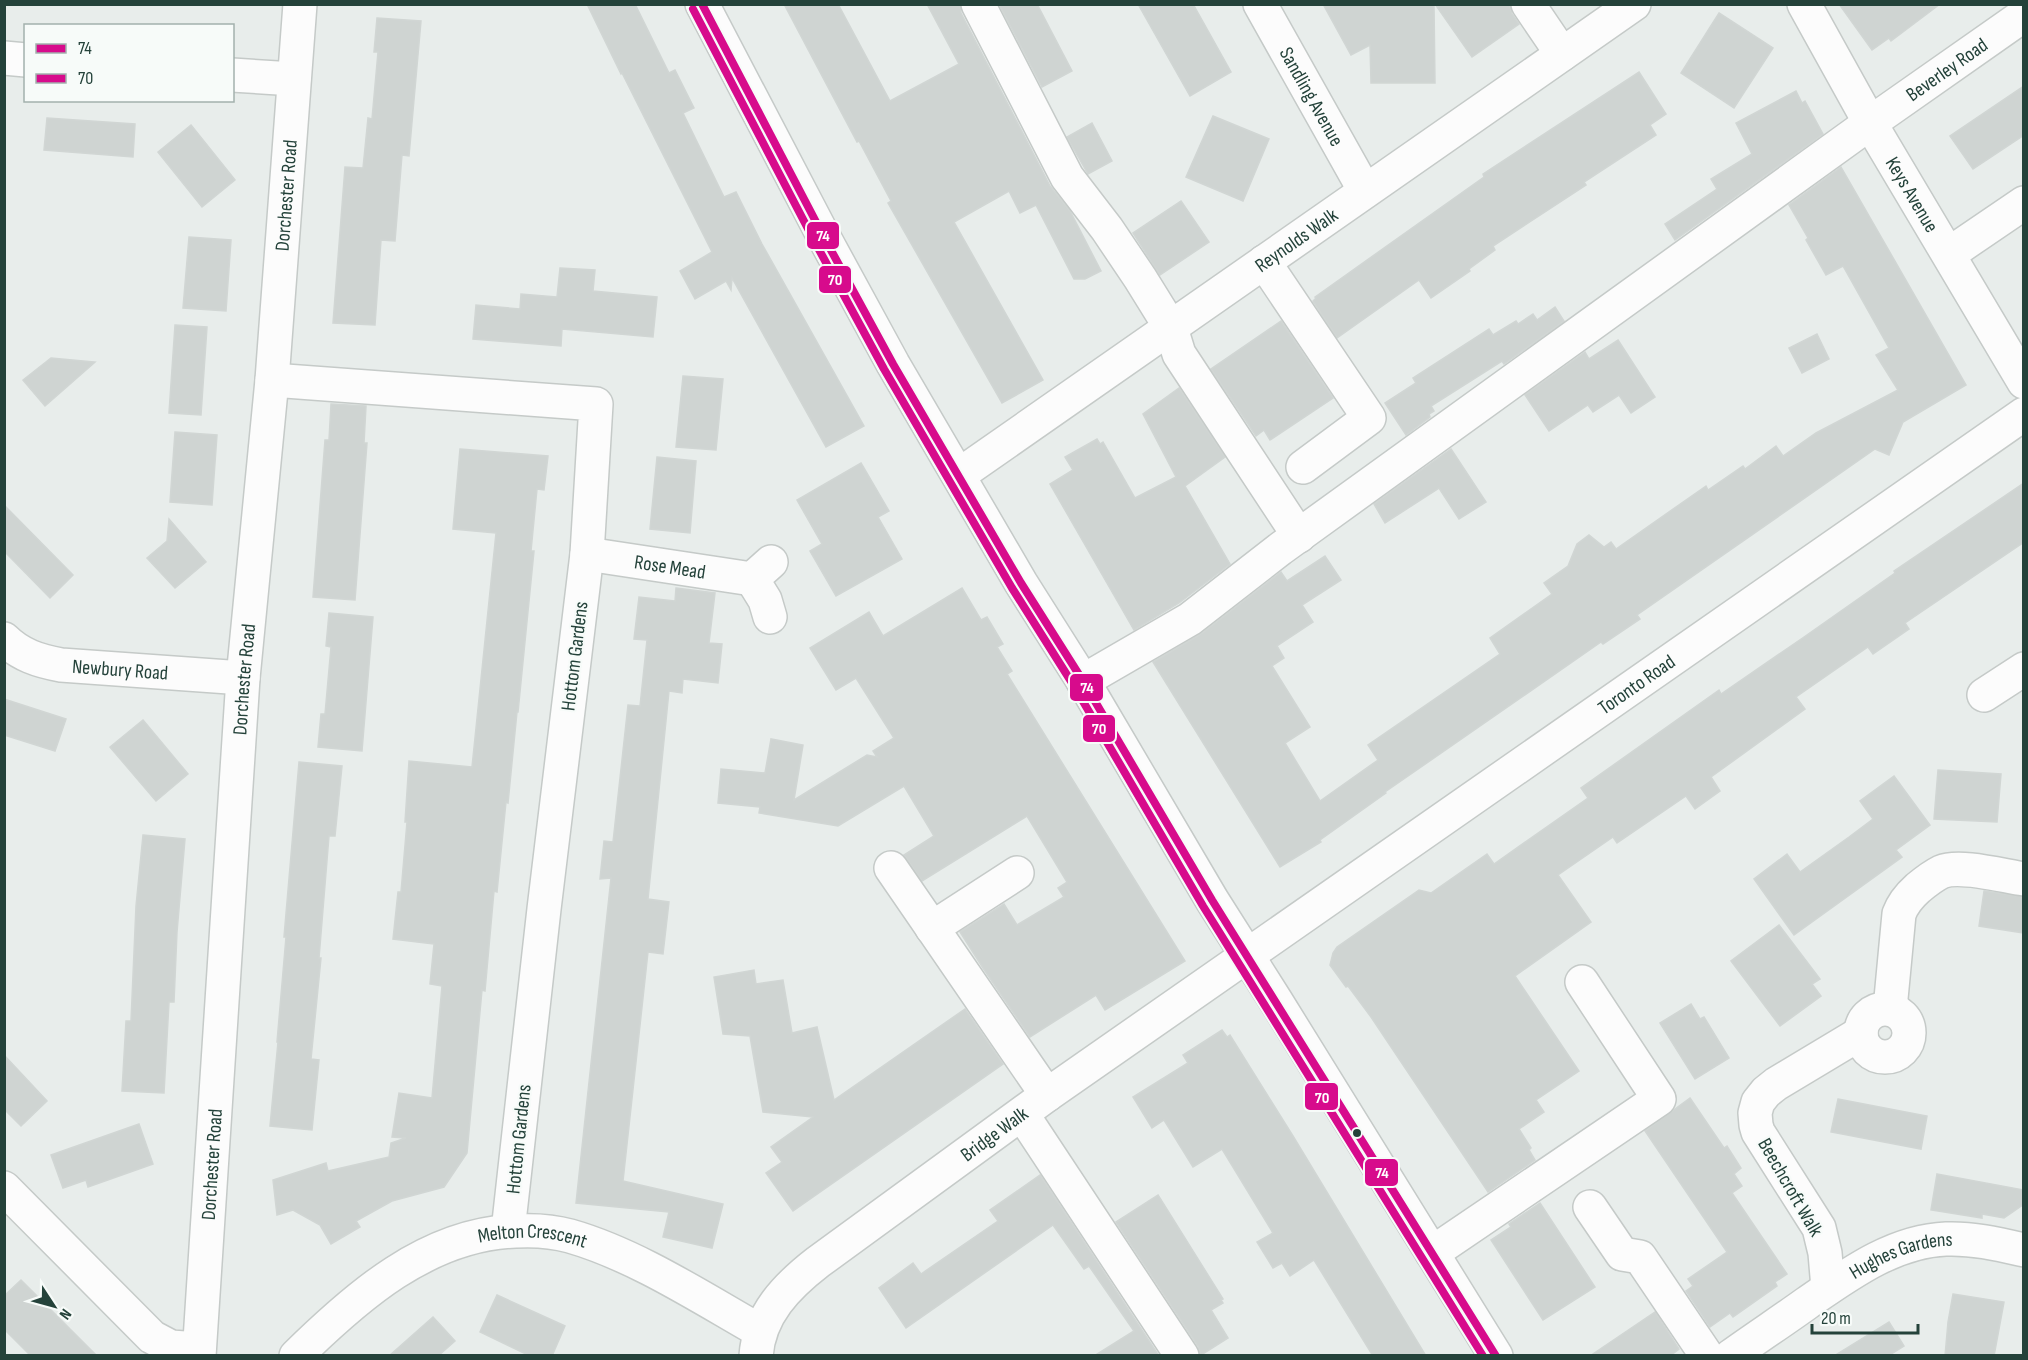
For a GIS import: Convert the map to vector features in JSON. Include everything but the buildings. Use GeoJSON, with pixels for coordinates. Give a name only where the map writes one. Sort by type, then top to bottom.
{"type":"FeatureCollection","features":[{"type":"Feature","properties":{"kind":"street","name":"Dorchester Road"},"geometry":{"type":"LineString","coordinates":[[199,1352],[243,678],[272,380],[300,4]]}},
{"type":"Feature","properties":{"kind":"street"},"geometry":{"type":"LineString","coordinates":[[702,4],[893,364],[1021,583],[1083,681],[1165,824],[1496,1356]]}},
{"type":"Feature","properties":{"kind":"street"},"geometry":{"type":"LineString","coordinates":[[978,4],[1067,177],[1107,229],[1172,328],[1179,354],[1299,536]]}},
{"type":"Feature","properties":{"kind":"street","name":"Sandling Avenue"},"geometry":{"type":"LineString","coordinates":[[1260,4],[1365,190]]}},
{"type":"Feature","properties":{"kind":"street"},"geometry":{"type":"LineString","coordinates":[[1528,4],[1563,54]]}},
{"type":"Feature","properties":{"kind":"street","name":"Reynolds Walk"},"geometry":{"type":"LineString","coordinates":[[959,475],[1634,4]]}},
{"type":"Feature","properties":{"kind":"street","name":"Keys Avenue"},"geometry":{"type":"LineString","coordinates":[[1804,4],[1870,123],[2024,382]]}},
{"type":"Feature","properties":{"kind":"street","name":"Beverley Road"},"geometry":{"type":"LineString","coordinates":[[1083,681],[1190,619],[1299,536],[1870,123],[2024,15]]}},
{"type":"Feature","properties":{"kind":"street"},"geometry":{"type":"LineString","coordinates":[[4,58],[24,60]]}},
{"type":"Feature","properties":{"kind":"street"},"geometry":{"type":"LineString","coordinates":[[234,75],[294,79]]}},
{"type":"Feature","properties":{"kind":"street"},"geometry":{"type":"LineString","coordinates":[[1949,254],[2024,203]]}},
{"type":"Feature","properties":{"kind":"street"},"geometry":{"type":"LineString","coordinates":[[1264,262],[1369,418],[1304,467]]}},
{"type":"Feature","properties":{"kind":"street","name":"Hottom Gardens"},"geometry":{"type":"LineString","coordinates":[[272,380],[596,404],[586,554],[508,1231]]}},
{"type":"Feature","properties":{"kind":"street","name":"Toronto Road"},"geometry":{"type":"LineString","coordinates":[[1247,955],[2024,414]]}},
{"type":"Feature","properties":{"kind":"street","name":"Rose Mead"},"geometry":{"type":"LineString","coordinates":[[586,554],[762,571],[765,600],[770,617]]}},
{"type":"Feature","properties":{"kind":"street","name":"Newbury Road"},"geometry":{"type":"LineString","coordinates":[[4,639],[23,654],[61,665],[243,678]]}},
{"type":"Feature","properties":{"kind":"street"},"geometry":{"type":"LineString","coordinates":[[1984,695],[2023,671]]}},
{"type":"Feature","properties":{"kind":"street"},"geometry":{"type":"LineString","coordinates":[[891,868],[932,928],[1182,1356]]}},
{"type":"Feature","properties":{"kind":"street"},"geometry":{"type":"LineString","coordinates":[[1860,1033],[1863,1043],[1870,1052],[1880,1056],[1891,1056],[1901,1051],[1907,1043],[1910,1032],[1907,1022],[1900,1013],[1890,1009],[1899,914],[1904,902],[1913,892],[1939,873],[1948,871],[1967,871],[2024,879]]}},
{"type":"Feature","properties":{"kind":"street"},"geometry":{"type":"LineString","coordinates":[[932,928],[1017,873]]}},
{"type":"Feature","properties":{"kind":"street","name":"Bridge Walk"},"geometry":{"type":"LineString","coordinates":[[758,1343],[777,1301],[795,1280],[1034,1104],[1247,955]]}},
{"type":"Feature","properties":{"kind":"street"},"geometry":{"type":"LineString","coordinates":[[1432,1253],[1659,1099],[1582,981]]}},
{"type":"Feature","properties":{"kind":"street","name":"Beechcroft Walk"},"geometry":{"type":"LineString","coordinates":[[1828,1288],[1825,1254],[1819,1228],[1758,1132],[1755,1113],[1758,1102],[1776,1084],[1860,1033],[1863,1022],[1870,1014],[1879,1009],[1890,1009]]}},
{"type":"Feature","properties":{"kind":"street"},"geometry":{"type":"LineString","coordinates":[[4,1188],[152,1338],[171,1347],[199,1352]]}},
{"type":"Feature","properties":{"kind":"street"},"geometry":{"type":"LineString","coordinates":[[1590,1207],[1622,1254],[1640,1257],[1707,1356]]}},
{"type":"Feature","properties":{"kind":"street","name":"Melton Crescent"},"geometry":{"type":"LineString","coordinates":[[296,1356],[347,1307],[404,1267],[437,1249],[464,1239],[486,1233],[508,1231],[547,1231],[568,1235],[619,1254],[667,1279],[758,1343]]}},
{"type":"Feature","properties":{"kind":"street","name":"Hughes Gardens"},"geometry":{"type":"LineString","coordinates":[[1731,1356],[1828,1288],[1881,1257],[1918,1243],[1962,1239],[1996,1243],[2024,1250]]}},
{"type":"Feature","properties":{"kind":"transit line","name":"74"},"geometry":{"type":"LineString","coordinates":[[702,4],[893,364],[1021,583],[1083,681],[1212,900],[1496,1356]]}},
{"type":"Feature","properties":{"kind":"transit line","name":"70"},"geometry":{"type":"LineString","coordinates":[[693,9],[884,369],[1012,588],[1074,686],[1203,906],[1483,1356]]}}]}
